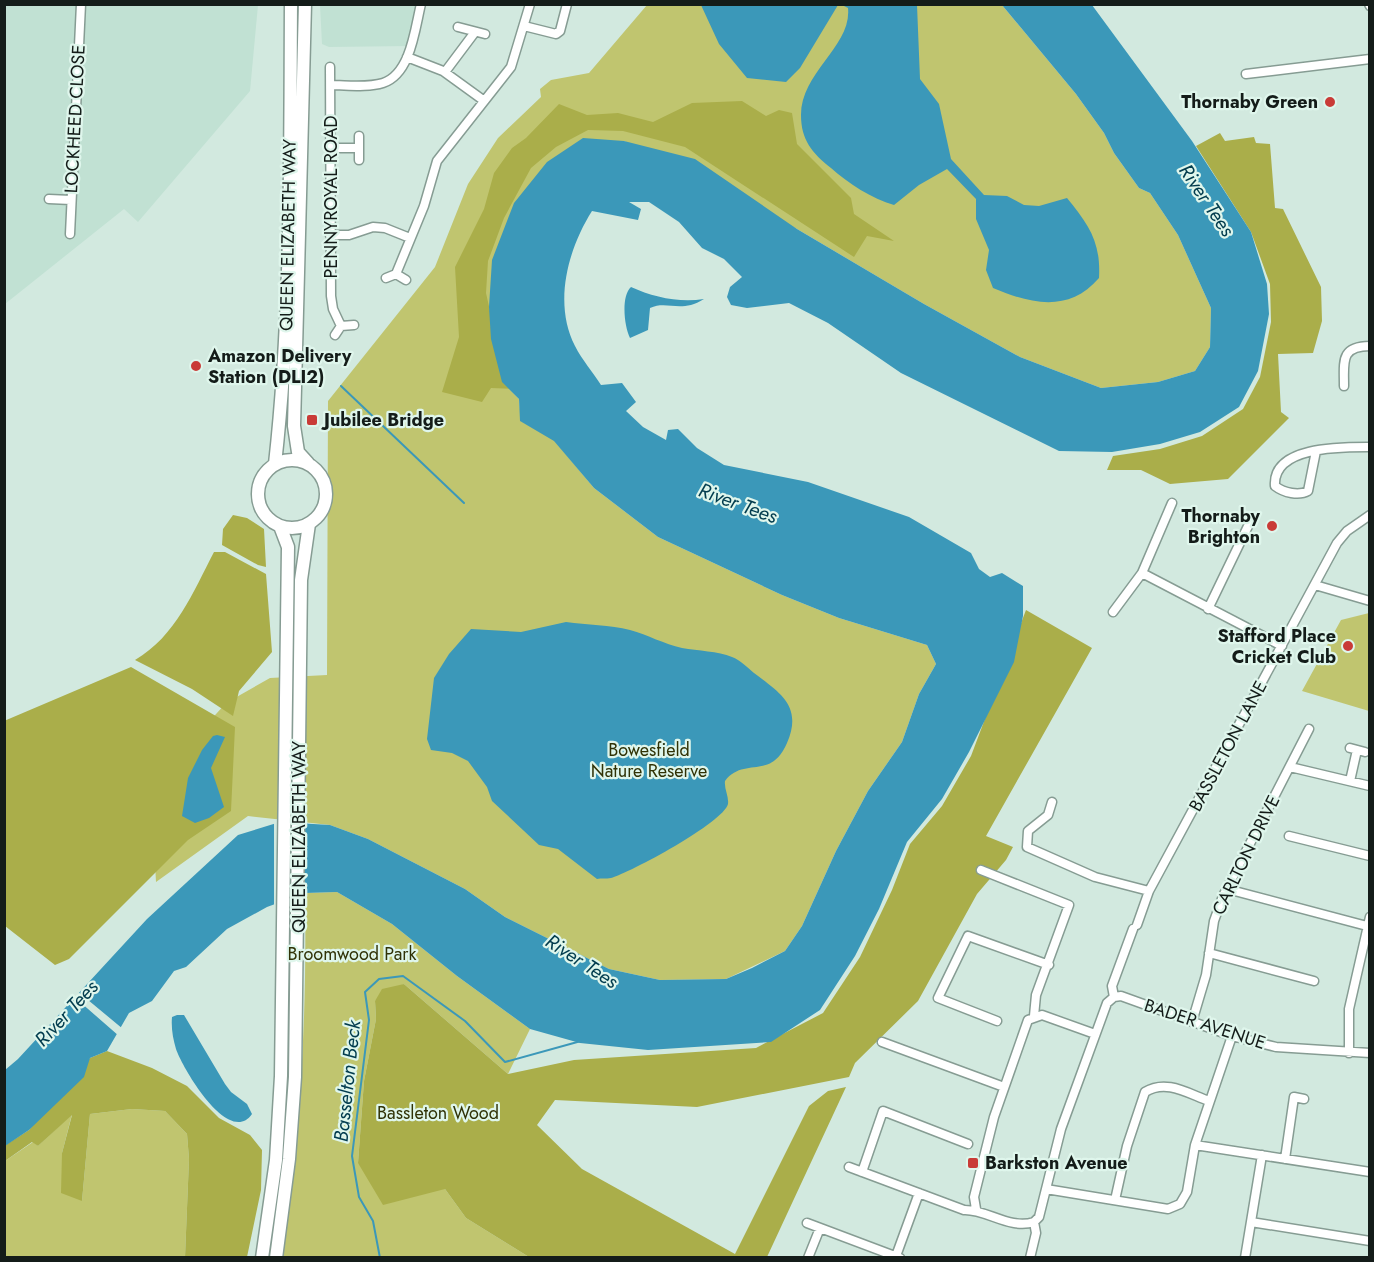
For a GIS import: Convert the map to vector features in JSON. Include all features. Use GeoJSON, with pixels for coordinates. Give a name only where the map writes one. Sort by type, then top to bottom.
{"type":"FeatureCollection","features":[{"type":"Feature","properties":{"kind":"street","name":"LOCKHEED CLOSE"},"geometry":{"type":"LineString","coordinates":[[70,234],[81,4]]}},
{"type":"Feature","properties":{"kind":"street","name":"QUEEN ELIZABETH WAY"},"geometry":{"type":"LineString","coordinates":[[275,464],[280,431],[288,293],[291,4]]}},
{"type":"Feature","properties":{"kind":"street","name":"QUEEN ELIZABETH WAY"},"geometry":{"type":"LineString","coordinates":[[305,4],[294,426],[298,452],[308,463]]}},
{"type":"Feature","properties":{"kind":"street"},"geometry":{"type":"LineString","coordinates":[[330,85],[385,83],[395,75],[407,57],[421,4]]}},
{"type":"Feature","properties":{"kind":"street"},"geometry":{"type":"LineString","coordinates":[[386,278],[396,274],[424,206],[437,161],[511,67],[530,4]]}},
{"type":"Feature","properties":{"kind":"street"},"geometry":{"type":"LineString","coordinates":[[524,26],[556,34],[560,31],[567,4]]}},
{"type":"Feature","properties":{"kind":"street"},"geometry":{"type":"LineString","coordinates":[[458,27],[485,34]]}},
{"type":"Feature","properties":{"kind":"street"},"geometry":{"type":"LineString","coordinates":[[445,72],[475,32]]}},
{"type":"Feature","properties":{"kind":"street"},"geometry":{"type":"LineString","coordinates":[[407,57],[445,72],[483,100]]}},
{"type":"Feature","properties":{"kind":"street"},"geometry":{"type":"LineString","coordinates":[[1246,74],[1370,59]]}},
{"type":"Feature","properties":{"kind":"street","name":"PENNYROYAL ROAD"},"geometry":{"type":"LineString","coordinates":[[330,67],[331,296],[341,326]]}},
{"type":"Feature","properties":{"kind":"street"},"geometry":{"type":"LineString","coordinates":[[358,136],[359,160]]}},
{"type":"Feature","properties":{"kind":"street"},"geometry":{"type":"LineString","coordinates":[[331,148],[358,148]]}},
{"type":"Feature","properties":{"kind":"street"},"geometry":{"type":"LineString","coordinates":[[49,199],[71,200]]}},
{"type":"Feature","properties":{"kind":"street"},"geometry":{"type":"LineString","coordinates":[[330,236],[349,235],[373,227],[385,228],[410,238]]}},
{"type":"Feature","properties":{"kind":"street"},"geometry":{"type":"LineString","coordinates":[[396,274],[406,280]]}},
{"type":"Feature","properties":{"kind":"street"},"geometry":{"type":"LineString","coordinates":[[334,335],[341,326],[354,325]]}},
{"type":"Feature","properties":{"kind":"street"},"geometry":{"type":"LineString","coordinates":[[1344,386],[1344,358],[1350,350],[1358,346],[1370,346]]}},
{"type":"Feature","properties":{"kind":"street"},"geometry":{"type":"LineString","coordinates":[[1316,452],[1308,491],[1302,494],[1280,490],[1275,486],[1275,479],[1281,464],[1287,459],[1316,452],[1345,447],[1370,447]]}},
{"type":"Feature","properties":{"kind":"street"},"geometry":{"type":"LineString","coordinates":[[288,460],[308,463],[322,478],[327,497],[323,510],[309,524],[297,528],[280,526],[267,517],[258,499],[261,479],[275,464],[288,460]]}},
{"type":"Feature","properties":{"kind":"street"},"geometry":{"type":"LineString","coordinates":[[1113,612],[1142,573],[1172,503]]}},
{"type":"Feature","properties":{"kind":"street","name":"BASSLETON LANE"},"geometry":{"type":"LineString","coordinates":[[1030,1257],[1036,1233],[1034,1222],[1039,1217],[1061,1129],[1107,1003],[1114,997],[1112,986],[1132,942],[1135,927],[1149,891],[1342,537],[1361,519],[1370,515]]}},
{"type":"Feature","properties":{"kind":"street"},"geometry":{"type":"LineString","coordinates":[[1208,609],[1250,522]]}},
{"type":"Feature","properties":{"kind":"street","name":"QUEEN ELIZABETH WAY"},"geometry":{"type":"LineString","coordinates":[[276,1257],[289,1159],[295,1077],[299,931],[301,580],[309,524]]}},
{"type":"Feature","properties":{"kind":"street","name":"QUEEN ELIZABETH WAY"},"geometry":{"type":"LineString","coordinates":[[262,1257],[276,1160],[282,1076],[288,547],[280,526]]}},
{"type":"Feature","properties":{"kind":"street"},"geometry":{"type":"LineString","coordinates":[[1142,573],[1282,646]]}},
{"type":"Feature","properties":{"kind":"street"},"geometry":{"type":"LineString","coordinates":[[1315,585],[1370,601]]}},
{"type":"Feature","properties":{"kind":"street","name":"CARLTON DRIVE"},"geometry":{"type":"LineString","coordinates":[[1192,1022],[1206,975],[1214,921],[1227,889],[1309,729]]}},
{"type":"Feature","properties":{"kind":"street"},"geometry":{"type":"LineString","coordinates":[[1350,781],[1358,750]]}},
{"type":"Feature","properties":{"kind":"street"},"geometry":{"type":"LineString","coordinates":[[1290,767],[1370,786]]}},
{"type":"Feature","properties":{"kind":"street"},"geometry":{"type":"LineString","coordinates":[[1052,802],[1048,815],[1028,831],[1027,847],[1095,876],[1149,891]]}},
{"type":"Feature","properties":{"kind":"street"},"geometry":{"type":"LineString","coordinates":[[1048,815],[1058,819]]}},
{"type":"Feature","properties":{"kind":"street"},"geometry":{"type":"LineString","coordinates":[[1289,836],[1370,856]]}},
{"type":"Feature","properties":{"kind":"street"},"geometry":{"type":"LineString","coordinates":[[981,870],[1069,905],[1036,995],[1034,1016]]}},
{"type":"Feature","properties":{"kind":"street"},"geometry":{"type":"LineString","coordinates":[[1227,889],[1368,922],[1349,1009],[1348,1053]]}},
{"type":"Feature","properties":{"kind":"street"},"geometry":{"type":"LineString","coordinates":[[997,1021],[938,998],[968,936],[1048,964]]}},
{"type":"Feature","properties":{"kind":"street"},"geometry":{"type":"LineString","coordinates":[[1209,953],[1314,981]]}},
{"type":"Feature","properties":{"kind":"street","name":"BADER AVENUE"},"geometry":{"type":"LineString","coordinates":[[1114,997],[1121,996],[1232,1036],[1276,1047],[1370,1053]]}},
{"type":"Feature","properties":{"kind":"street"},"geometry":{"type":"LineString","coordinates":[[1034,1222],[1024,1225],[983,1215],[976,1209],[974,1197],[1004,1087],[1028,1020],[1034,1016],[1042,1015],[1095,1034]]}},
{"type":"Feature","properties":{"kind":"street"},"geometry":{"type":"LineString","coordinates":[[1046,1188],[1168,1209],[1180,1204],[1187,1192],[1195,1144],[1232,1036]]}},
{"type":"Feature","properties":{"kind":"street"},"geometry":{"type":"LineString","coordinates":[[882,1042],[1004,1087]]}},
{"type":"Feature","properties":{"kind":"street"},"geometry":{"type":"LineString","coordinates":[[1115,1200],[1127,1146],[1145,1092],[1156,1085],[1168,1086],[1209,1101]]}},
{"type":"Feature","properties":{"kind":"street"},"geometry":{"type":"LineString","coordinates":[[1285,1159],[1294,1097],[1304,1099]]}},
{"type":"Feature","properties":{"kind":"street"},"geometry":{"type":"LineString","coordinates":[[862,1172],[883,1111],[964,1143],[964,1131]]}},
{"type":"Feature","properties":{"kind":"street"},"geometry":{"type":"LineString","coordinates":[[1195,1144],[1370,1172]]}},
{"type":"Feature","properties":{"kind":"street"},"geometry":{"type":"LineString","coordinates":[[1245,1255],[1262,1155]]}},
{"type":"Feature","properties":{"kind":"street"},"geometry":{"type":"LineString","coordinates":[[849,1167],[964,1210],[976,1209]]}},
{"type":"Feature","properties":{"kind":"street"},"geometry":{"type":"LineString","coordinates":[[807,1223],[898,1257],[919,1193]]}},
{"type":"Feature","properties":{"kind":"street"},"geometry":{"type":"LineString","coordinates":[[1251,1222],[1370,1241]]}},
{"type":"Feature","properties":{"kind":"street"},"geometry":{"type":"LineString","coordinates":[[808,1257],[820,1228]]}},
{"type":"Feature","properties":{"kind":"shaded area"},"geometry":{"type":"Polygon","coordinates":[[[5,5],[258,5],[250,91],[138,222],[124,209],[5,304],[5,5]]]}},
{"type":"Feature","properties":{"kind":"shaded area"},"geometry":{"type":"Polygon","coordinates":[[[320,5],[422,5],[410,46],[329,47],[322,44],[320,5]]]}},
{"type":"Feature","properties":{"kind":"green space","name":"Bowesfield Nature Reserve"},"geometry":{"type":"Polygon","coordinates":[[[647,5],[1002,5],[1076,94],[1139,188],[1150,193],[1178,235],[1211,308],[1210,347],[1195,371],[1158,382],[1101,388],[1020,357],[924,304],[797,229],[624,141],[502,381],[519,399],[521,421],[554,440],[594,488],[658,537],[782,595],[839,618],[927,645],[936,664],[919,694],[902,742],[868,791],[836,851],[802,926],[785,951],[726,979],[660,980],[609,969],[505,917],[465,889],[368,839],[330,825],[248,816],[156,882],[151,786],[226,703],[270,678],[327,675],[328,401],[435,267],[468,184],[498,138],[541,97],[540,89],[551,80],[589,73],[647,5]]]}},
{"type":"Feature","properties":{"kind":"green space"},"geometry":{"type":"Polygon","coordinates":[[[742,101],[766,116],[779,110],[792,113],[797,144],[851,198],[854,214],[894,241],[867,236],[854,257],[685,147],[623,131],[588,130],[556,147],[531,168],[504,218],[488,261],[486,293],[500,356],[515,389],[491,388],[482,402],[442,392],[459,337],[455,267],[484,209],[494,173],[512,148],[526,138],[559,104],[587,115],[618,113],[653,122],[692,103],[742,101]]]}},
{"type":"Feature","properties":{"kind":"green space"},"geometry":{"type":"Polygon","coordinates":[[[1220,133],[1225,141],[1254,137],[1256,143],[1270,144],[1275,208],[1283,209],[1321,287],[1322,321],[1313,353],[1278,354],[1281,412],[1289,418],[1228,479],[1170,484],[1141,470],[1107,470],[1113,456],[1160,449],[1202,436],[1243,409],[1260,377],[1271,322],[1270,284],[1251,232],[1196,146],[1220,133]]]}},
{"type":"Feature","properties":{"kind":"green space"},"geometry":{"type":"Polygon","coordinates":[[[233,515],[247,518],[264,529],[266,567],[222,545],[223,529],[233,515]]]}},
{"type":"Feature","properties":{"kind":"green space"},"geometry":{"type":"Polygon","coordinates":[[[214,552],[225,552],[266,574],[272,652],[239,691],[233,716],[192,689],[135,660],[162,639],[172,626],[191,597],[214,552]]]}},
{"type":"Feature","properties":{"kind":"green space","name":"Bassleton Wood"},"geometry":{"type":"Polygon","coordinates":[[[1026,610],[1092,648],[986,836],[1013,847],[1006,860],[977,894],[918,1001],[855,1063],[849,1077],[697,1107],[555,1100],[537,1125],[582,1169],[735,1254],[809,1106],[828,1091],[846,1087],[767,1257],[529,1257],[466,1218],[445,1189],[383,1205],[358,1163],[364,1081],[376,1019],[375,1001],[382,989],[404,984],[508,1074],[574,1060],[756,1048],[823,1013],[860,957],[892,890],[910,844],[942,806],[971,756],[1026,610]]]}},
{"type":"Feature","properties":{"kind":"green space","name":"Stafford Place Cricket Club"},"geometry":{"type":"Polygon","coordinates":[[[1369,613],[1369,711],[1302,691],[1341,620],[1369,613]]]}},
{"type":"Feature","properties":{"kind":"green space"},"geometry":{"type":"Polygon","coordinates":[[[131,667],[235,727],[231,811],[188,840],[69,959],[55,965],[5,926],[4,721],[131,667]]]}},
{"type":"Feature","properties":{"kind":"green space","name":"Broomwood Park"},"geometry":{"type":"Polygon","coordinates":[[[337,892],[392,924],[457,976],[530,1029],[508,1074],[404,984],[375,1001],[376,1019],[364,1081],[358,1163],[445,1189],[466,1218],[529,1257],[280,1258],[298,1121],[304,1030],[305,893],[337,892]]]}},
{"type":"Feature","properties":{"kind":"green space"},"geometry":{"type":"Polygon","coordinates":[[[107,1051],[152,1068],[187,1086],[219,1118],[250,1135],[262,1150],[261,1190],[247,1257],[185,1257],[189,1159],[187,1134],[165,1111],[132,1109],[90,1114],[82,1201],[61,1193],[62,1153],[72,1115],[38,1146],[32,1142],[5,1161],[4,1146],[29,1130],[90,1058],[107,1051]]]}},
{"type":"Feature","properties":{"kind":"green space"},"geometry":{"type":"Polygon","coordinates":[[[132,1109],[165,1111],[187,1134],[189,1159],[185,1257],[5,1258],[5,1161],[33,1142],[38,1146],[72,1114],[62,1153],[82,1201],[90,1114],[132,1109]]]}},
{"type":"Feature","properties":{"kind":"water"},"geometry":{"type":"Polygon","coordinates":[[[701,5],[838,5],[800,68],[786,82],[747,78],[719,44],[701,5]]]}},
{"type":"Feature","properties":{"kind":"water"},"geometry":{"type":"Polygon","coordinates":[[[842,5],[917,5],[920,79],[939,104],[951,159],[984,195],[1007,196],[1024,205],[1039,206],[1067,198],[1082,217],[1096,244],[1099,278],[1087,289],[1075,297],[1049,302],[1021,298],[993,288],[986,270],[989,250],[976,219],[976,199],[947,169],[919,185],[894,205],[877,199],[853,185],[813,151],[803,132],[801,115],[803,100],[809,85],[842,35],[847,22],[848,8],[842,5]]]}},
{"type":"Feature","properties":{"kind":"water","name":"River Tees"},"geometry":{"type":"Polygon","coordinates":[[[1002,5],[1092,5],[1192,141],[1251,232],[1267,284],[1269,314],[1258,371],[1239,407],[1200,432],[1160,444],[1112,452],[1059,451],[901,373],[828,323],[789,303],[747,308],[731,305],[727,297],[730,287],[742,277],[724,259],[702,248],[679,222],[649,202],[629,202],[641,209],[638,220],[592,211],[576,242],[566,277],[565,312],[568,329],[575,346],[601,385],[622,383],[636,402],[626,411],[643,427],[666,440],[668,430],[678,429],[697,448],[724,465],[808,482],[909,517],[971,553],[979,569],[990,577],[1002,573],[1023,586],[1023,616],[1014,662],[969,752],[942,799],[907,842],[879,909],[855,956],[820,1010],[771,1042],[648,1050],[580,1043],[530,1029],[457,976],[392,924],[337,892],[305,893],[267,907],[227,929],[186,967],[174,971],[152,1001],[129,1013],[107,1051],[90,1058],[84,1077],[29,1130],[5,1146],[5,1070],[18,1059],[147,919],[238,835],[280,822],[330,825],[368,839],[465,889],[505,917],[609,969],[660,980],[726,979],[785,951],[802,926],[836,851],[868,791],[902,742],[919,694],[936,664],[927,645],[839,618],[782,595],[658,537],[594,488],[554,441],[520,421],[519,399],[502,382],[491,339],[489,307],[492,260],[514,203],[547,162],[583,138],[624,141],[695,159],[797,229],[924,304],[1020,357],[1101,388],[1158,382],[1195,371],[1210,347],[1211,308],[1178,235],[1150,193],[1139,188],[1076,94],[1002,5]]]}},
{"type":"Feature","properties":{"kind":"water"},"geometry":{"type":"Polygon","coordinates":[[[631,287],[666,298],[704,299],[688,306],[663,305],[650,308],[648,330],[630,338],[624,311],[626,297],[631,287]]]}},
{"type":"Feature","properties":{"kind":"water"},"geometry":{"type":"Polygon","coordinates":[[[566,622],[622,628],[675,646],[721,653],[732,657],[780,694],[790,710],[792,719],[791,730],[781,755],[765,765],[740,770],[725,781],[728,804],[723,812],[675,846],[611,878],[597,879],[558,849],[539,845],[492,801],[487,787],[468,761],[452,753],[431,750],[427,739],[434,678],[449,654],[471,629],[521,632],[566,622]]]}},
{"type":"Feature","properties":{"kind":"water"},"geometry":{"type":"Polygon","coordinates":[[[213,736],[225,737],[211,768],[224,807],[209,818],[195,823],[182,816],[188,778],[202,750],[213,736]]]}},
{"type":"Feature","properties":{"kind":"water"},"geometry":{"type":"Polygon","coordinates":[[[184,1015],[225,1084],[231,1092],[247,1104],[252,1114],[242,1122],[231,1121],[220,1113],[197,1087],[176,1049],[172,1017],[184,1015]]]}},
{"type":"Feature","properties":{"kind":"pier"},"geometry":{"type":"Polygon","coordinates":[[[274,820],[305,821],[305,896],[274,907],[274,820]]]}},
{"type":"Feature","properties":{"kind":"pier"},"geometry":{"type":"Polygon","coordinates":[[[76,990],[123,1029],[119,1036],[72,995],[76,990]]]}},
{"type":"Feature","properties":{"kind":"waterway"},"geometry":{"type":"LineString","coordinates":[[341,386],[464,503]]}},
{"type":"Feature","properties":{"kind":"waterway","name":"Basselton Beck"},"geometry":{"type":"LineString","coordinates":[[380,1258],[373,1221],[359,1197],[352,1156],[369,1020],[365,992],[379,979],[403,976],[465,1021],[505,1062],[581,1041]]}},
{"type":"Feature","properties":{"kind":"place","name":"Thornaby Green"},"geometry":{"type":"Point","coordinates":[1330,102]}},
{"type":"Feature","properties":{"kind":"place","name":"Amazon Delivery Station (DLI2)"},"geometry":{"type":"Point","coordinates":[196,366]}},
{"type":"Feature","properties":{"kind":"place","name":"Jubilee Bridge"},"geometry":{"type":"Point","coordinates":[312,420]}},
{"type":"Feature","properties":{"kind":"place","name":"Thornaby Brighton"},"geometry":{"type":"Point","coordinates":[1272,526]}},
{"type":"Feature","properties":{"kind":"place","name":"Stafford Place Cricket Club"},"geometry":{"type":"Point","coordinates":[1348,646]}},
{"type":"Feature","properties":{"kind":"place","name":"Barkston Avenue"},"geometry":{"type":"Point","coordinates":[973,1163]}}]}
